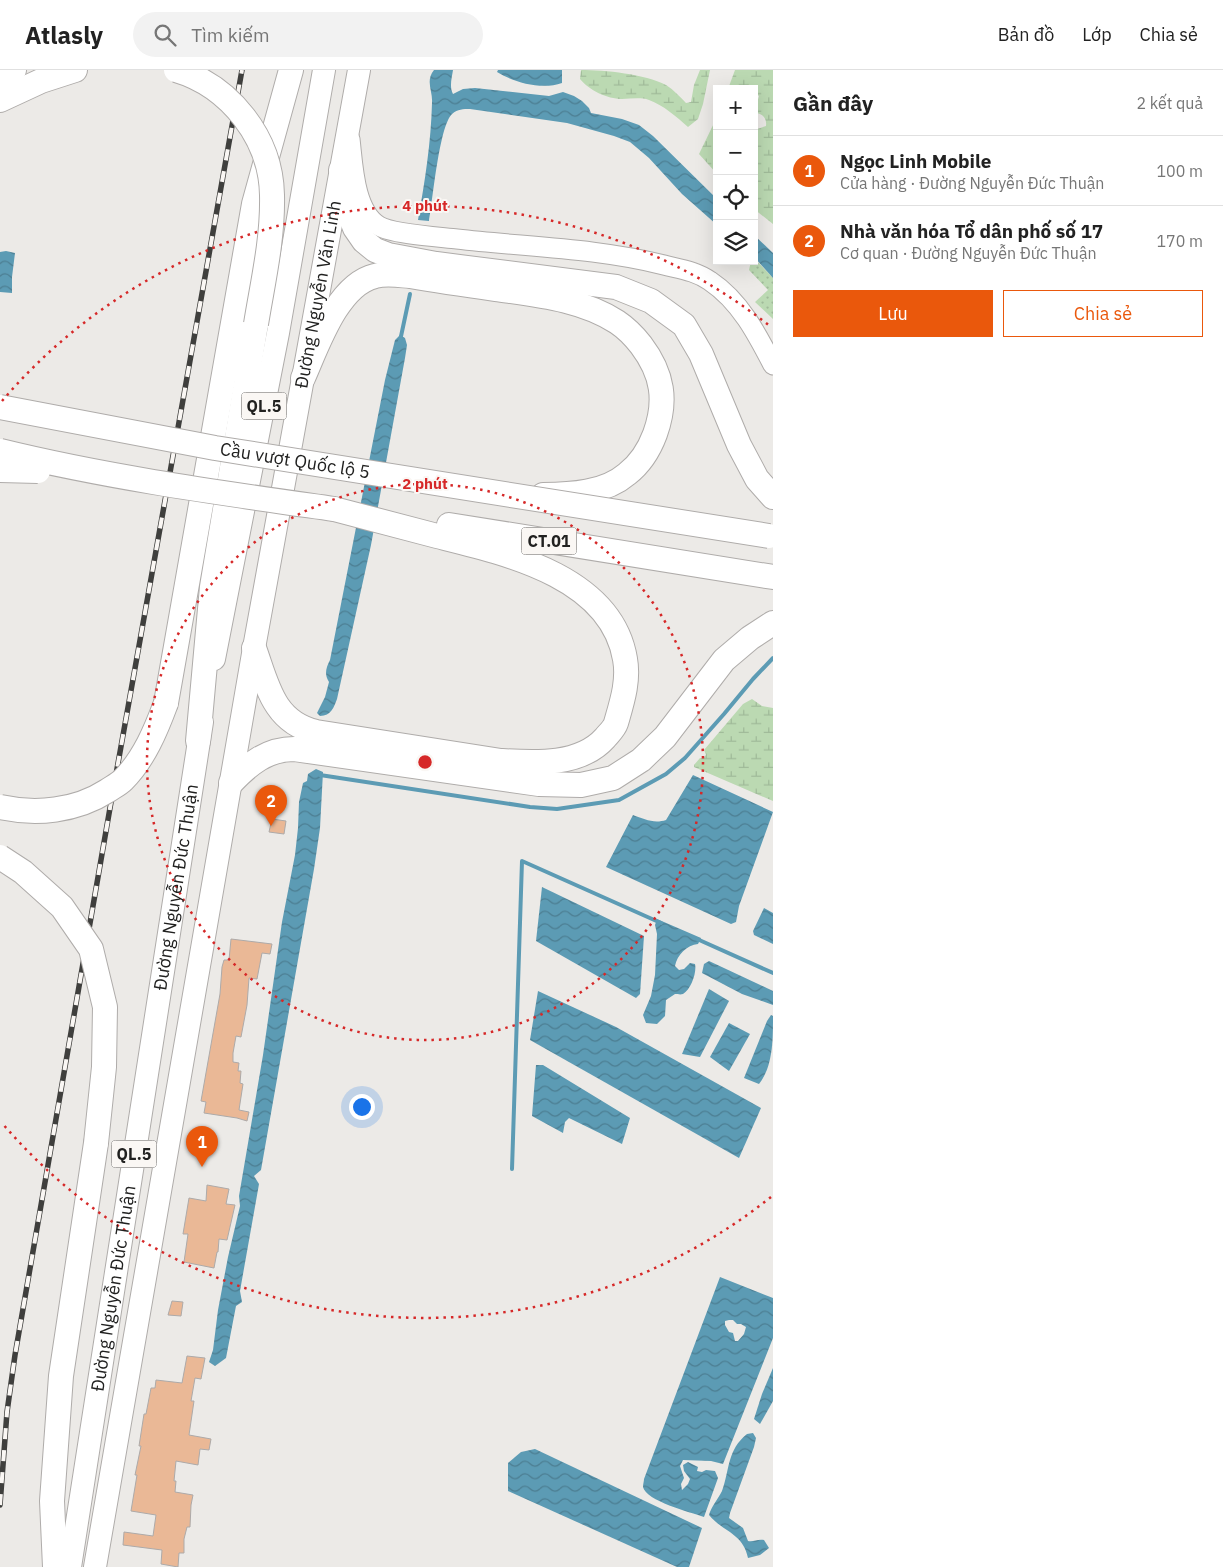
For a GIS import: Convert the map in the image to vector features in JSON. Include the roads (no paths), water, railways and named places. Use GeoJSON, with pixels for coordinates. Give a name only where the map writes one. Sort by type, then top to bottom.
{"type":"FeatureCollection","features":[{"type":"Feature","properties":{"kind":"highway"},"geometry":{"type":"LineString","coordinates":[[0,76],[14,70]]}},
{"type":"Feature","properties":{"kind":"highway"},"geometry":{"type":"LineString","coordinates":[[0,100],[41,81],[75,70]]}},
{"type":"Feature","properties":{"kind":"highway"},"geometry":{"type":"LineString","coordinates":[[176,70],[215,88],[232,103],[249,124],[264,155],[272,188],[269,250],[212,587],[198,741]]}},
{"type":"Feature","properties":{"kind":"highway"},"geometry":{"type":"LineString","coordinates":[[0,807],[14,810],[49,811],[72,807],[94,799],[122,781],[138,761],[155,730],[166,702],[254,204],[291,70]]}},
{"type":"Feature","properties":{"kind":"highway","name":"Đường Nguyễn Văn Linh"},"geometry":{"type":"LineString","coordinates":[[198,741],[278,333],[324,70]]}},
{"type":"Feature","properties":{"kind":"highway","name":"Đường Nguyễn Văn Linh"},"geometry":{"type":"LineString","coordinates":[[231,783],[359,70]]}},
{"type":"Feature","properties":{"kind":"highway"},"geometry":{"type":"LineString","coordinates":[[341,170],[348,211],[354,228],[364,241],[375,250],[388,255],[436,264],[616,287],[651,301],[684,324],[701,354],[739,445],[757,479],[773,498]]}},
{"type":"Feature","properties":{"kind":"highway"},"geometry":{"type":"LineString","coordinates":[[303,378],[326,326],[353,287],[375,276],[394,275],[543,296],[577,304],[602,314],[629,331],[656,369],[662,388],[663,405],[660,421],[651,445],[645,456],[626,475],[610,484],[568,495],[543,495],[422,481]]}},
{"type":"Feature","properties":{"kind":"highway"},"geometry":{"type":"LineString","coordinates":[[0,400],[51,416]]}},
{"type":"Feature","properties":{"kind":"highway","name":"Cầu vượt Quốc lộ 5"},"geometry":{"type":"LineString","coordinates":[[0,407],[215,448],[771,536]]}},
{"type":"Feature","properties":{"kind":"highway","name":"CT.01"},"geometry":{"type":"LineString","coordinates":[[0,451],[42,461],[176,486],[417,519],[768,576]]}},
{"type":"Feature","properties":{"kind":"highway"},"geometry":{"type":"LineString","coordinates":[[0,470],[32,471],[176,486]]}},
{"type":"Feature","properties":{"kind":"highway"},"geometry":{"type":"LineString","coordinates":[[254,648],[271,695],[288,719],[298,727],[316,732],[501,761],[530,763],[560,760],[583,753],[600,743],[614,728],[624,697],[626,682],[625,660],[618,634],[604,612],[582,591],[548,571],[495,550],[334,509]]}},
{"type":"Feature","properties":{"kind":"highway"},"geometry":{"type":"LineString","coordinates":[[231,783],[260,757],[278,750],[294,748],[539,784],[581,786],[613,778],[642,760],[666,737],[724,660],[750,638],[773,623]]}},
{"type":"Feature","properties":{"kind":"highway","name":"Đường Nguyễn Đức Thuận"},"geometry":{"type":"LineString","coordinates":[[70,1567],[198,741]]}},
{"type":"Feature","properties":{"kind":"highway","name":"Đường Nguyễn Đức Thuận"},"geometry":{"type":"LineString","coordinates":[[95,1567],[231,783]]}},
{"type":"Feature","properties":{"kind":"highway"},"geometry":{"type":"LineString","coordinates":[[0,857],[23,872],[62,907],[91,948],[105,1007],[104,1066],[96,1143],[60,1376],[52,1501],[56,1567]]}},
{"type":"Feature","properties":{"kind":"main road"},"geometry":{"type":"LineString","coordinates":[[349,128],[360,199],[368,215],[379,226],[393,231],[439,237],[594,252],[639,259],[695,272],[727,295],[754,328],[773,365]]}},
{"type":"Feature","properties":{"kind":"main road"},"geometry":{"type":"LineString","coordinates":[[436,264],[439,237]]}},
{"type":"Feature","properties":{"kind":"water"},"geometry":{"type":"Polygon","coordinates":[[[434,70],[453,70],[451,85],[453,94],[463,89],[475,88],[549,96],[563,92],[582,101],[591,113],[622,119],[639,125],[653,136],[713,195],[713,221],[682,194],[649,158],[630,142],[567,123],[470,109],[456,111],[447,121],[437,164],[429,221],[418,220],[429,147],[432,103],[431,74],[434,70]]]}},
{"type":"Feature","properties":{"kind":"water"},"geometry":{"type":"Polygon","coordinates":[[[498,70],[562,70],[562,83],[546,86],[529,84],[504,76],[497,72],[498,70]]]}},
{"type":"Feature","properties":{"kind":"water"},"geometry":{"type":"Polygon","coordinates":[[[758,239],[773,253],[773,278],[758,261],[758,239]]]}},
{"type":"Feature","properties":{"kind":"water"},"geometry":{"type":"Polygon","coordinates":[[[0,252],[15,253],[12,293],[0,292],[0,252]]]}},
{"type":"Feature","properties":{"kind":"water"},"geometry":{"type":"Polygon","coordinates":[[[400,335],[405,338],[407,345],[371,545],[337,699],[329,713],[320,716],[317,713],[325,697],[329,682],[326,676],[327,668],[385,380],[395,340],[400,335]]]}},
{"type":"Feature","properties":{"kind":"water"},"geometry":{"type":"Polygon","coordinates":[[[316,769],[323,772],[320,828],[261,1170],[254,1176],[259,1184],[240,1291],[242,1302],[236,1306],[226,1358],[215,1366],[209,1362],[213,1350],[228,1257],[240,1206],[239,1196],[263,1055],[282,922],[295,855],[299,802],[303,783],[307,781],[308,774],[316,769]]]}},
{"type":"Feature","properties":{"kind":"water"},"geometry":{"type":"Polygon","coordinates":[[[693,775],[773,812],[739,906],[736,922],[731,924],[606,867],[633,815],[653,821],[666,820],[693,775]]]}},
{"type":"Feature","properties":{"kind":"water"},"geometry":{"type":"Polygon","coordinates":[[[542,887],[644,936],[640,994],[636,998],[536,941],[542,887]]]}},
{"type":"Feature","properties":{"kind":"water"},"geometry":{"type":"Polygon","coordinates":[[[764,908],[773,913],[773,944],[754,935],[753,931],[764,908]]]}},
{"type":"Feature","properties":{"kind":"water"},"geometry":{"type":"Polygon","coordinates":[[[657,919],[701,938],[698,944],[690,946],[683,951],[675,966],[679,970],[684,969],[690,963],[695,964],[691,985],[683,994],[675,994],[666,1000],[665,1016],[657,1024],[646,1023],[643,1015],[651,996],[655,975],[657,934],[655,925],[657,919]]]}},
{"type":"Feature","properties":{"kind":"water"},"geometry":{"type":"Polygon","coordinates":[[[709,961],[773,991],[773,1005],[742,994],[702,973],[704,964],[709,961]]]}},
{"type":"Feature","properties":{"kind":"water"},"geometry":{"type":"Polygon","coordinates":[[[709,989],[729,1001],[700,1057],[682,1054],[709,989]]]}},
{"type":"Feature","properties":{"kind":"water"},"geometry":{"type":"Polygon","coordinates":[[[538,991],[616,1027],[761,1108],[739,1158],[530,1040],[538,991]]]}},
{"type":"Feature","properties":{"kind":"water"},"geometry":{"type":"Polygon","coordinates":[[[771,1015],[773,1016],[773,1034],[770,1061],[759,1084],[744,1078],[771,1015]]]}},
{"type":"Feature","properties":{"kind":"water"},"geometry":{"type":"Polygon","coordinates":[[[729,1023],[750,1034],[729,1071],[710,1057],[729,1023]]]}},
{"type":"Feature","properties":{"kind":"water"},"geometry":{"type":"Polygon","coordinates":[[[536,1065],[543,1065],[630,1118],[622,1144],[569,1118],[565,1122],[563,1133],[532,1116],[536,1065]]]}},
{"type":"Feature","properties":{"kind":"water"},"geometry":{"type":"Polygon","coordinates":[[[720,1277],[773,1298],[773,1338],[723,1464],[711,1461],[683,1460],[680,1466],[684,1478],[681,1484],[682,1490],[690,1479],[684,1471],[683,1465],[688,1462],[698,1467],[697,1471],[715,1471],[718,1478],[704,1517],[652,1497],[643,1487],[644,1479],[720,1277]],[[733,1320],[725,1321],[725,1325],[729,1332],[733,1333],[735,1341],[738,1341],[744,1334],[746,1327],[737,1324],[733,1320]]]}},
{"type":"Feature","properties":{"kind":"water"},"geometry":{"type":"Polygon","coordinates":[[[773,1368],[773,1401],[760,1424],[754,1419],[773,1368]]]}},
{"type":"Feature","properties":{"kind":"water"},"geometry":{"type":"Polygon","coordinates":[[[753,1433],[756,1438],[754,1447],[729,1518],[743,1528],[748,1541],[764,1540],[769,1548],[760,1555],[748,1558],[742,1543],[709,1515],[725,1483],[732,1453],[747,1434],[753,1433]]]}},
{"type":"Feature","properties":{"kind":"water"},"geometry":{"type":"Polygon","coordinates":[[[535,1449],[702,1528],[689,1567],[677,1567],[508,1491],[508,1463],[521,1452],[535,1449]]]}},
{"type":"Feature","properties":{"kind":"waterway"},"geometry":{"type":"LineString","coordinates":[[400,341],[410,294]]}},
{"type":"Feature","properties":{"kind":"waterway"},"geometry":{"type":"LineString","coordinates":[[320,775],[530,807],[557,809],[619,800],[666,774],[685,758],[773,658]]}},
{"type":"Feature","properties":{"kind":"waterway"},"geometry":{"type":"LineString","coordinates":[[512,1169],[522,861],[661,923]]}},
{"type":"Feature","properties":{"kind":"waterway"},"geometry":{"type":"LineString","coordinates":[[697,939],[773,973]]}},
{"type":"Feature","properties":{"kind":"railway"},"geometry":{"type":"LineString","coordinates":[[0,1505],[7,1412],[15,1355],[110,808],[242,70]]}},
{"type":"Feature","properties":{"kind":"place","name":"Nhà văn hóa Tổ dân phố số 17"},"geometry":{"type":"Point","coordinates":[271,826]}},
{"type":"Feature","properties":{"kind":"place","name":"Ngọc Linh Mobile"},"geometry":{"type":"Point","coordinates":[202,1167]}}]}
